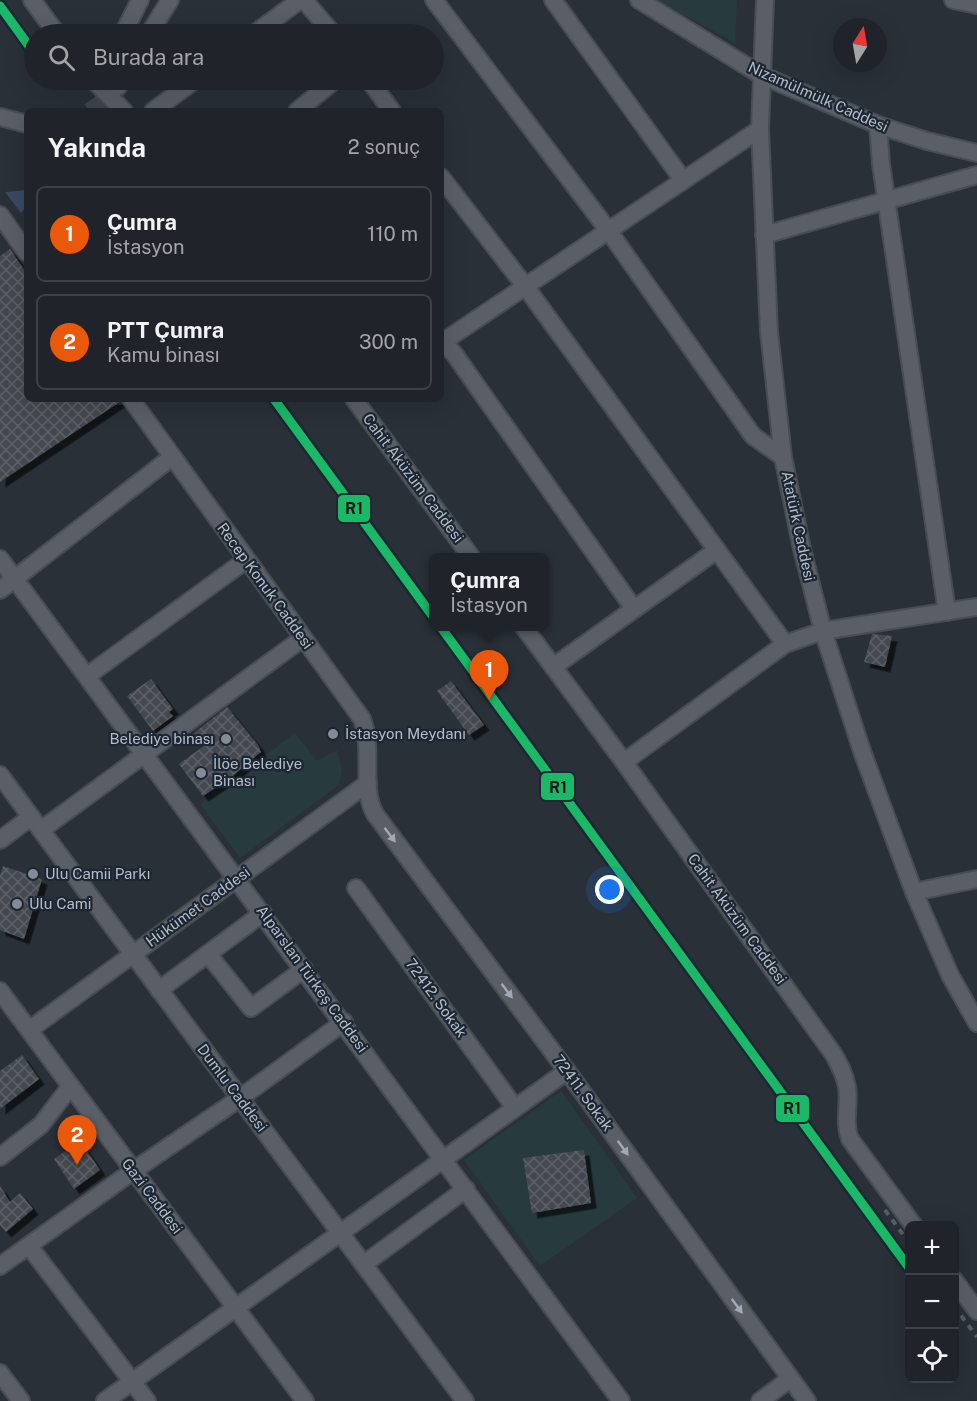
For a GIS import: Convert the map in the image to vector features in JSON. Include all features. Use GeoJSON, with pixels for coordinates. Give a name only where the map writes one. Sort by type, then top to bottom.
{"type":"FeatureCollection","features":[{"type":"Feature","properties":{"kind":"street"},"geometry":{"type":"LineString","coordinates":[[32,0],[50,24]]}},
{"type":"Feature","properties":{"kind":"street"},"geometry":{"type":"LineString","coordinates":[[128,24],[140,0]]}},
{"type":"Feature","properties":{"kind":"street"},"geometry":{"type":"LineString","coordinates":[[155,24],[170,0]]}},
{"type":"Feature","properties":{"kind":"street"},"geometry":{"type":"LineString","coordinates":[[268,24],[302,0],[324,24]]}},
{"type":"Feature","properties":{"kind":"street"},"geometry":{"type":"LineString","coordinates":[[434,0],[608,230],[753,436],[783,457]]}},
{"type":"Feature","properties":{"kind":"street"},"geometry":{"type":"LineString","coordinates":[[553,0],[683,180]]}},
{"type":"Feature","properties":{"kind":"street","name":"Nizamülmülk Caddesi"},"geometry":{"type":"LineString","coordinates":[[639,0],[761,75],[878,125],[927,141],[977,153]]}},
{"type":"Feature","properties":{"kind":"street","name":"Atatürk Caddesi"},"geometry":{"type":"LineString","coordinates":[[765,0],[760,129],[769,332],[783,457],[802,549],[823,631],[863,754],[914,892],[950,975],[977,1023]]}},
{"type":"Feature","properties":{"kind":"street"},"geometry":{"type":"LineString","coordinates":[[953,0],[977,6]]}},
{"type":"Feature","properties":{"kind":"street"},"geometry":{"type":"LineString","coordinates":[[103,90],[121,108]]}},
{"type":"Feature","properties":{"kind":"street"},"geometry":{"type":"LineString","coordinates":[[157,108],[181,90]]}},
{"type":"Feature","properties":{"kind":"street"},"geometry":{"type":"LineString","coordinates":[[301,108],[323,90]]}},
{"type":"Feature","properties":{"kind":"street"},"geometry":{"type":"LineString","coordinates":[[376,90],[390,108]]}},
{"type":"Feature","properties":{"kind":"street"},"geometry":{"type":"LineString","coordinates":[[0,117],[24,123]]}},
{"type":"Feature","properties":{"kind":"street"},"geometry":{"type":"LineString","coordinates":[[878,125],[886,200],[947,612]]}},
{"type":"Feature","properties":{"kind":"street"},"geometry":{"type":"LineString","coordinates":[[444,340],[760,129]]}},
{"type":"Feature","properties":{"kind":"street"},"geometry":{"type":"LineString","coordinates":[[764,235],[977,175]]}},
{"type":"Feature","properties":{"kind":"street"},"geometry":{"type":"LineString","coordinates":[[444,181],[525,286],[785,644]]}},
{"type":"Feature","properties":{"kind":"street"},"geometry":{"type":"LineString","coordinates":[[0,215],[24,249]]}},
{"type":"Feature","properties":{"kind":"street"},"geometry":{"type":"LineString","coordinates":[[444,343],[455,355],[634,609]]}},
{"type":"Feature","properties":{"kind":"street","name":"Recep Konuk Caddesi"},"geometry":{"type":"LineString","coordinates":[[133,402],[362,719],[369,744],[368,783]]}},
{"type":"Feature","properties":{"kind":"street","name":"Cahit Aküzüm Caddesi"},"geometry":{"type":"LineString","coordinates":[[356,402],[468,553]]}},
{"type":"Feature","properties":{"kind":"street"},"geometry":{"type":"LineString","coordinates":[[0,590],[172,457]]}},
{"type":"Feature","properties":{"kind":"street"},"geometry":{"type":"LineString","coordinates":[[553,667],[717,550]]}},
{"type":"Feature","properties":{"kind":"street","name":"Alparslan Türkeş Caddesi"},"geometry":{"type":"LineString","coordinates":[[0,559],[344,1022],[621,1401]]}},
{"type":"Feature","properties":{"kind":"street"},"geometry":{"type":"LineString","coordinates":[[87,676],[246,560]]}},
{"type":"Feature","properties":{"kind":"street"},"geometry":{"type":"LineString","coordinates":[[624,762],[785,644],[823,631],[977,607]]}},
{"type":"Feature","properties":{"kind":"street","name":"Cahit Aküzüm Caddesi"},"geometry":{"type":"LineString","coordinates":[[526,631],[624,762],[834,1056],[845,1077],[846,1122],[850,1139],[910,1221]]}},
{"type":"Feature","properties":{"kind":"street"},"geometry":{"type":"LineString","coordinates":[[0,840],[36,823],[144,754],[303,638]]}},
{"type":"Feature","properties":{"kind":"street","name":"Dumlu Caddesi"},"geometry":{"type":"LineString","coordinates":[[0,775],[465,1401]]}},
{"type":"Feature","properties":{"kind":"street","name":"Hükümet Caddesi"},"geometry":{"type":"LineString","coordinates":[[29,1030],[368,783]]}},
{"type":"Feature","properties":{"kind":"street","name":"72411. Sokak"},"geometry":{"type":"LineString","coordinates":[[368,783],[367,795],[375,814],[567,1071],[807,1401]]}},
{"type":"Feature","properties":{"kind":"street"},"geometry":{"type":"LineString","coordinates":[[914,892],[977,879]]}},
{"type":"Feature","properties":{"kind":"street","name":"72412. Sokak"},"geometry":{"type":"LineString","coordinates":[[356,888],[515,1108]]}},
{"type":"Feature","properties":{"kind":"street"},"geometry":{"type":"LineString","coordinates":[[159,990],[263,913]]}},
{"type":"Feature","properties":{"kind":"street"},"geometry":{"type":"LineString","coordinates":[[208,954],[251,1008],[304,969]]}},
{"type":"Feature","properties":{"kind":"street","name":"Gazi Caddesi"},"geometry":{"type":"LineString","coordinates":[[0,991],[305,1401]]}},
{"type":"Feature","properties":{"kind":"street"},"geometry":{"type":"LineString","coordinates":[[0,1266],[240,1098],[344,1022]]}},
{"type":"Feature","properties":{"kind":"street"},"geometry":{"type":"LineString","coordinates":[[105,1401],[567,1071]]}},
{"type":"Feature","properties":{"kind":"street"},"geometry":{"type":"LineString","coordinates":[[0,1157],[41,1125],[70,1086]]}},
{"type":"Feature","properties":{"kind":"street"},"geometry":{"type":"LineString","coordinates":[[364,1264],[466,1189]]}},
{"type":"Feature","properties":{"kind":"street"},"geometry":{"type":"LineString","coordinates":[[29,1246],[147,1401]]}},
{"type":"Feature","properties":{"kind":"street"},"geometry":{"type":"LineString","coordinates":[[959,1287],[977,1311]]}},
{"type":"Feature","properties":{"kind":"street"},"geometry":{"type":"LineString","coordinates":[[0,1373],[21,1401]]}},
{"type":"Feature","properties":{"kind":"street"},"geometry":{"type":"LineString","coordinates":[[760,1401],[790,1379]]}},
{"type":"Feature","properties":{"kind":"green space"},"geometry":{"type":"Polygon","coordinates":[[[657,0],[737,0],[735,43],[657,0]]]}},
{"type":"Feature","properties":{"kind":"green space"},"geometry":{"type":"Polygon","coordinates":[[[295,733],[317,761],[337,750],[342,769],[339,785],[240,858],[200,804],[295,733]]]}},
{"type":"Feature","properties":{"kind":"green space"},"geometry":{"type":"Polygon","coordinates":[[[561,1091],[637,1198],[540,1266],[464,1160],[561,1091]]]}},
{"type":"Feature","properties":{"kind":"water"},"geometry":{"type":"Polygon","coordinates":[[[24,190],[24,210],[21,213],[5,192],[24,190]]]}},
{"type":"Feature","properties":{"kind":"building"},"geometry":{"type":"Polygon","coordinates":[[[10,249],[24,270],[24,402],[120,402],[0,482],[0,256],[10,249]]]}},
{"type":"Feature","properties":{"kind":"building"},"geometry":{"type":"Polygon","coordinates":[[[872,634],[892,636],[885,667],[864,662],[872,634]]]}},
{"type":"Feature","properties":{"kind":"building"},"geometry":{"type":"Polygon","coordinates":[[[151,679],[173,709],[169,712],[173,716],[153,731],[127,696],[151,679]]]}},
{"type":"Feature","properties":{"kind":"building"},"geometry":{"type":"Polygon","coordinates":[[[451,681],[484,725],[469,735],[437,691],[451,681]]]}},
{"type":"Feature","properties":{"kind":"building","name":"Belediye binası"},"geometry":{"type":"Polygon","coordinates":[[[227,707],[258,745],[261,752],[230,778],[203,796],[179,764],[204,746],[194,733],[227,707]]]}},
{"type":"Feature","properties":{"kind":"building","name":"Ulu Cami"},"geometry":{"type":"Polygon","coordinates":[[[3,866],[42,879],[24,939],[0,930],[0,875],[3,866]]]}},
{"type":"Feature","properties":{"kind":"building"},"geometry":{"type":"Polygon","coordinates":[[[22,1055],[39,1079],[0,1109],[0,1071],[22,1055]]]}},
{"type":"Feature","properties":{"kind":"building"},"geometry":{"type":"Polygon","coordinates":[[[80,1141],[100,1170],[74,1189],[54,1159],[80,1141]]]}},
{"type":"Feature","properties":{"kind":"building"},"geometry":{"type":"Polygon","coordinates":[[[584,1150],[591,1203],[532,1213],[523,1158],[584,1150]]]}},
{"type":"Feature","properties":{"kind":"building"},"geometry":{"type":"Polygon","coordinates":[[[0,1186],[10,1202],[20,1193],[33,1209],[6,1232],[0,1225],[0,1186]]]}},
{"type":"Feature","properties":{"kind":"tunnel"},"geometry":{"type":"LineString","coordinates":[[94,108],[115,90]]}},
{"type":"Feature","properties":{"kind":"railway"},"geometry":{"type":"LineString","coordinates":[[885,1210],[905,1237]]}},
{"type":"Feature","properties":{"kind":"railway"},"geometry":{"type":"LineString","coordinates":[[959,1313],[977,1337]]}},
{"type":"Feature","properties":{"kind":"transit line","name":"R1"},"geometry":{"type":"LineString","coordinates":[[0,6],[24,39]]}},
{"type":"Feature","properties":{"kind":"transit line","name":"R1"},"geometry":{"type":"LineString","coordinates":[[276,402],[429,611]]}},
{"type":"Feature","properties":{"kind":"transit line","name":"R1"},"geometry":{"type":"LineString","coordinates":[[444,631],[905,1262]]}},
{"type":"Feature","properties":{"kind":"place","name":"Çumra"},"geometry":{"type":"Point","coordinates":[489,700]}},
{"type":"Feature","properties":{"kind":"place","name":"İstasyon Meydanı"},"geometry":{"type":"Point","coordinates":[333,734]}},
{"type":"Feature","properties":{"kind":"place","name":"Belediye binası"},"geometry":{"type":"Point","coordinates":[226,739]}},
{"type":"Feature","properties":{"kind":"place","name":"İlöe Belediye Binası"},"geometry":{"type":"Point","coordinates":[201,773]}},
{"type":"Feature","properties":{"kind":"place","name":"Ulu Camii Parkı"},"geometry":{"type":"Point","coordinates":[33,874]}},
{"type":"Feature","properties":{"kind":"place","name":"Ulu Cami"},"geometry":{"type":"Point","coordinates":[17,904]}},
{"type":"Feature","properties":{"kind":"place","name":"PTT Çumra"},"geometry":{"type":"Point","coordinates":[77,1165]}}]}
